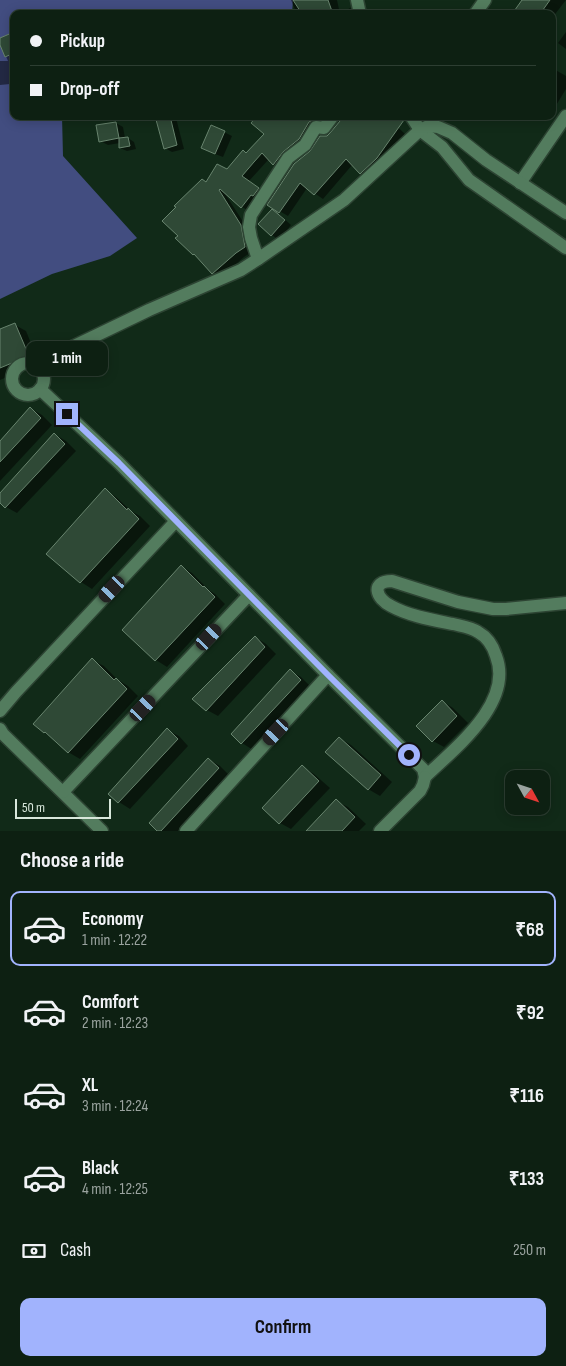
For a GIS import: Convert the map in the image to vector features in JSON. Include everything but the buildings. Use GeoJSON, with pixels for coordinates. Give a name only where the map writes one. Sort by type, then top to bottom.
{"type":"FeatureCollection","features":[{"type":"Feature","properties":{"kind":"street"},"geometry":{"type":"LineString","coordinates":[[520,183],[566,116]]}},
{"type":"Feature","properties":{"kind":"street"},"geometry":{"type":"LineString","coordinates":[[258,259],[250,238],[251,215],[288,158],[305,145],[316,127],[324,128],[330,120]]}},
{"type":"Feature","properties":{"kind":"street"},"geometry":{"type":"LineString","coordinates":[[427,124],[452,133],[486,160],[566,213]]}},
{"type":"Feature","properties":{"kind":"street"},"geometry":{"type":"LineString","coordinates":[[38,367],[44,361],[108,329],[240,270],[258,259],[344,200],[427,124]]}},
{"type":"Feature","properties":{"kind":"street"},"geometry":{"type":"LineString","coordinates":[[427,124],[442,147],[469,180],[566,248]]}},
{"type":"Feature","properties":{"kind":"street"},"geometry":{"type":"LineString","coordinates":[[28,363],[38,367],[44,376],[44,381],[40,389],[34,394],[23,394],[15,387],[12,377],[22,364],[28,363]]}},
{"type":"Feature","properties":{"kind":"street"},"geometry":{"type":"LineString","coordinates":[[0,382],[12,377]]}},
{"type":"Feature","properties":{"kind":"street"},"geometry":{"type":"LineString","coordinates":[[40,389],[119,463],[176,520],[422,769],[425,777]]}},
{"type":"Feature","properties":{"kind":"street"},"geometry":{"type":"LineString","coordinates":[[0,711],[176,520]]}},
{"type":"Feature","properties":{"kind":"street"},"geometry":{"type":"LineString","coordinates":[[380,831],[420,792],[425,777],[482,719],[491,706],[496,691],[499,678],[499,664],[493,647],[478,632],[466,627],[397,610],[380,598],[377,590],[378,586],[386,580],[392,580],[458,602],[494,609],[566,603]]}},
{"type":"Feature","properties":{"kind":"street"},"geometry":{"type":"LineString","coordinates":[[63,792],[249,595]]}},
{"type":"Feature","properties":{"kind":"street"},"geometry":{"type":"LineString","coordinates":[[186,831],[328,675]]}},
{"type":"Feature","properties":{"kind":"street"},"geometry":{"type":"LineString","coordinates":[[0,730],[102,831]]}},
{"type":"Feature","properties":{"kind":"shaded area"},"geometry":{"type":"Polygon","coordinates":[[[0,0],[293,0],[292,10],[10,10],[10,120],[62,120],[63,156],[137,238],[110,256],[52,274],[0,299],[0,0]]]}},
{"type":"Feature","properties":{"kind":"route"},"geometry":{"type":"LineString","coordinates":[[67,414],[119,463],[409,755]]}}]}
